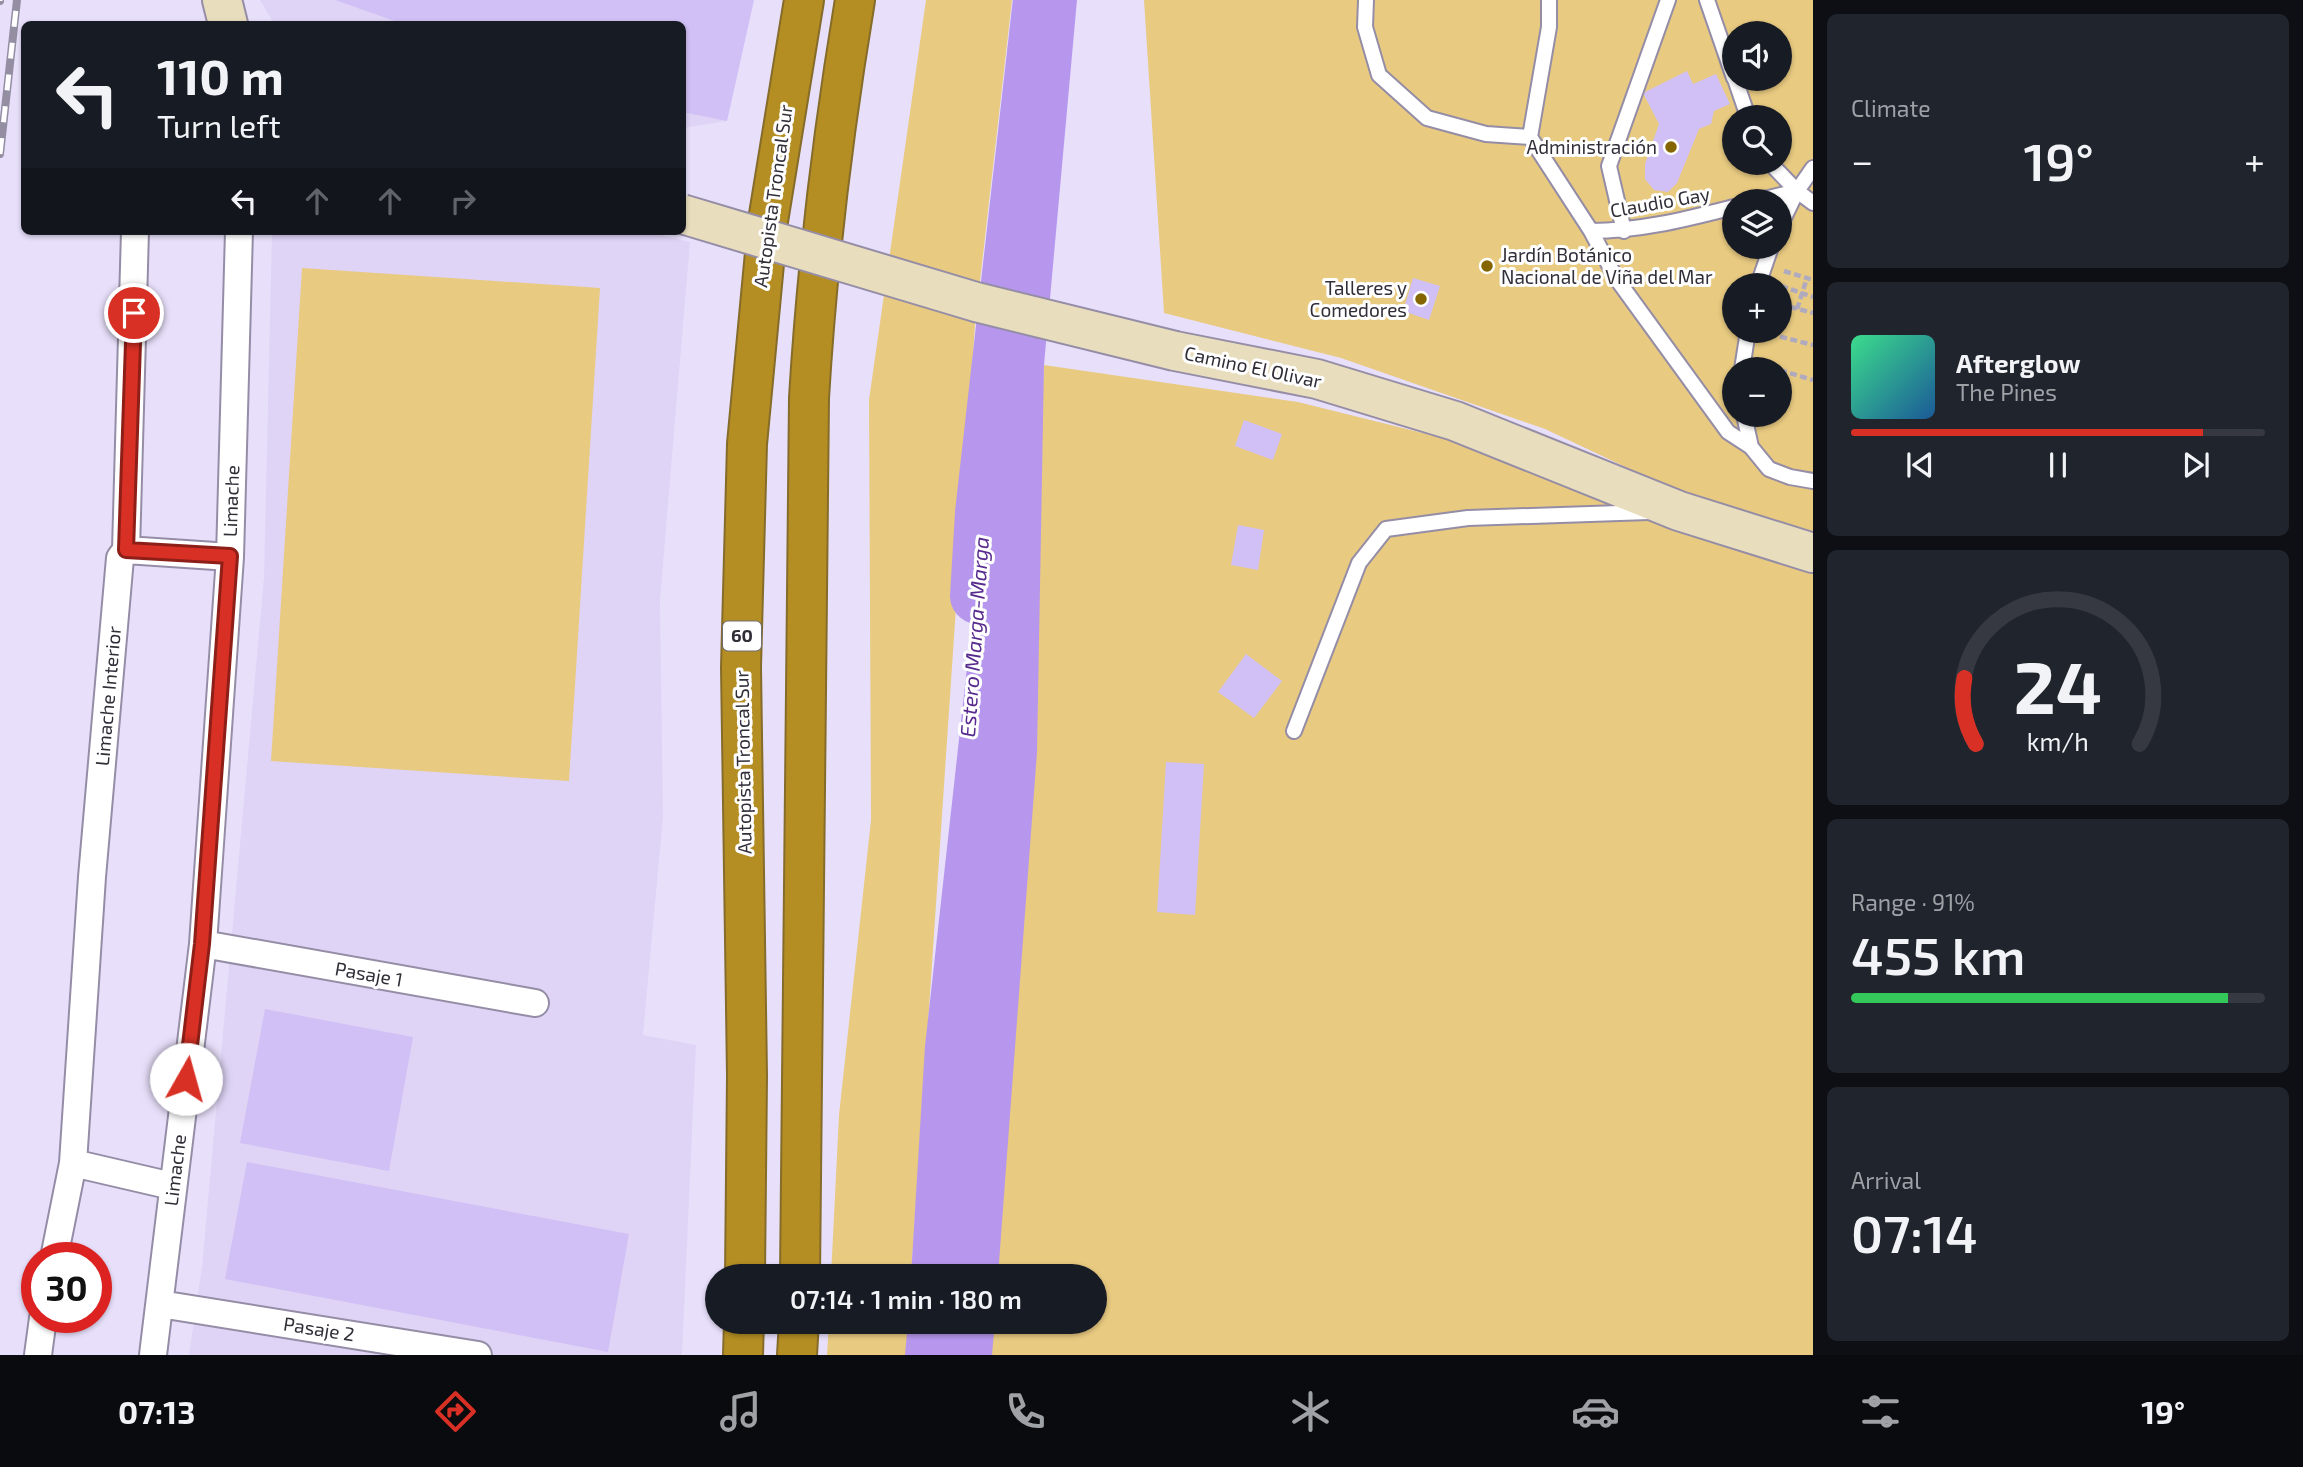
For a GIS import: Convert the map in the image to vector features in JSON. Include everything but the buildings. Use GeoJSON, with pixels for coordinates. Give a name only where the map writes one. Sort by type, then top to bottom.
{"type":"FeatureCollection","features":[{"type":"Feature","properties":{"kind":"highway","name":"Autopista Troncal Sur"},"geometry":{"type":"LineString","coordinates":[[746,1264],[747,1063],[741,667],[747,458],[756,332],[768,221],[804,0]]}},
{"type":"Feature","properties":{"kind":"highway"},"geometry":{"type":"LineString","coordinates":[[800,1264],[809,398],[827,184],[855,0]]}},
{"type":"Feature","properties":{"kind":"highway"},"geometry":{"type":"LineString","coordinates":[[743,1355],[744,1334]]}},
{"type":"Feature","properties":{"kind":"highway"},"geometry":{"type":"LineString","coordinates":[[797,1355],[798,1334]]}},
{"type":"Feature","properties":{"kind":"main road"},"geometry":{"type":"LineString","coordinates":[[222,0],[227,21]]}},
{"type":"Feature","properties":{"kind":"main road","name":"Camino El Olivar"},"geometry":{"type":"LineString","coordinates":[[686,215],[976,302],[1175,351],[1317,379],[1455,421],[1679,511],[1813,553]]}},
{"type":"Feature","properties":{"kind":"street","name":"Limache Interior"},"geometry":{"type":"LineString","coordinates":[[57,1242],[73,1163],[92,877],[120,558],[126,550],[135,235]]}},
{"type":"Feature","properties":{"kind":"street","name":"Limache"},"geometry":{"type":"LineString","coordinates":[[153,1355],[202,944],[230,556],[240,235]]}},
{"type":"Feature","properties":{"kind":"street"},"geometry":{"type":"LineString","coordinates":[[126,550],[230,556]]}},
{"type":"Feature","properties":{"kind":"street","name":"Pasaje 1"},"geometry":{"type":"LineString","coordinates":[[202,944],[535,1003]]}},
{"type":"Feature","properties":{"kind":"street"},"geometry":{"type":"LineString","coordinates":[[73,1163],[172,1186]]}},
{"type":"Feature","properties":{"kind":"street","name":"Pasaje 2"},"geometry":{"type":"LineString","coordinates":[[160,1304],[478,1355]]}},
{"type":"Feature","properties":{"kind":"street"},"geometry":{"type":"LineString","coordinates":[[38,1355],[41,1333]]}},
{"type":"Feature","properties":{"kind":"lane"},"geometry":{"type":"LineString","coordinates":[[1366,0],[1364,27],[1379,75],[1427,118],[1486,134],[1530,137]]}},
{"type":"Feature","properties":{"kind":"lane"},"geometry":{"type":"LineString","coordinates":[[1549,0],[1549,27],[1530,137],[1591,231],[1616,278],[1728,432],[1751,447],[1769,469],[1790,477],[1813,481]]}},
{"type":"Feature","properties":{"kind":"lane"},"geometry":{"type":"LineString","coordinates":[[1624,231],[1609,166],[1668,0]]}},
{"type":"Feature","properties":{"kind":"lane"},"geometry":{"type":"LineString","coordinates":[[1707,0],[1722,43]]}},
{"type":"Feature","properties":{"kind":"lane"},"geometry":{"type":"LineString","coordinates":[[1792,201],[1813,168]]}},
{"type":"Feature","properties":{"kind":"lane"},"geometry":{"type":"LineString","coordinates":[[1782,175],[1813,203]]}},
{"type":"Feature","properties":{"kind":"lane"},"geometry":{"type":"LineString","coordinates":[[1792,192],[1797,191]]}},
{"type":"Feature","properties":{"kind":"lane","name":"Claudio Gay"},"geometry":{"type":"LineString","coordinates":[[1591,231],[1624,231],[1668,224],[1722,210]]}},
{"type":"Feature","properties":{"kind":"lane"},"geometry":{"type":"LineString","coordinates":[[1747,427],[1751,447]]}},
{"type":"Feature","properties":{"kind":"lane"},"geometry":{"type":"LineString","coordinates":[[1294,731],[1359,563],[1386,529],[1468,517],[1679,511]]}},
{"type":"Feature","properties":{"kind":"path"},"geometry":{"type":"LineString","coordinates":[[1784,271],[1813,280]]}},
{"type":"Feature","properties":{"kind":"path"},"geometry":{"type":"LineString","coordinates":[[1797,309],[1807,278]]}},
{"type":"Feature","properties":{"kind":"path"},"geometry":{"type":"LineString","coordinates":[[1792,289],[1813,297]]}},
{"type":"Feature","properties":{"kind":"path"},"geometry":{"type":"LineString","coordinates":[[1792,308],[1813,313]]}},
{"type":"Feature","properties":{"kind":"path"},"geometry":{"type":"LineString","coordinates":[[1792,339],[1813,345]]}},
{"type":"Feature","properties":{"kind":"path"},"geometry":{"type":"LineString","coordinates":[[1792,374],[1813,380]]}},
{"type":"Feature","properties":{"kind":"shaded area"},"geometry":{"type":"Polygon","coordinates":[[[260,0],[754,0],[727,121],[686,128],[686,21],[272,21],[260,0]]]}},
{"type":"Feature","properties":{"kind":"shaded area"},"geometry":{"type":"Polygon","coordinates":[[[926,0],[1012,0],[975,325],[912,1264],[832,1264],[839,1115],[871,820],[869,400],[926,0]]]}},
{"type":"Feature","properties":{"kind":"shaded area","name":"Jardín Botánico Nacional de Viña del Mar"},"geometry":{"type":"Polygon","coordinates":[[[1144,0],[1813,0],[1813,544],[1721,512],[1545,429],[1341,358],[1164,313],[1144,0]]]}},
{"type":"Feature","properties":{"kind":"shaded area"},"geometry":{"type":"Polygon","coordinates":[[[272,235],[661,235],[690,242],[660,601],[663,817],[643,1035],[696,1045],[682,1355],[189,1355],[202,1267],[264,577],[272,235]]]}},
{"type":"Feature","properties":{"kind":"shaded area"},"geometry":{"type":"Polygon","coordinates":[[[302,268],[600,288],[569,781],[271,761],[302,268]]]}},
{"type":"Feature","properties":{"kind":"shaded area"},"geometry":{"type":"Polygon","coordinates":[[[1044,365],[1298,402],[1451,440],[1813,567],[1813,1355],[952,1355],[954,1334],[1107,1334],[1107,1264],[962,1264],[1025,663],[1044,365]]]}},
{"type":"Feature","properties":{"kind":"shaded area"},"geometry":{"type":"Polygon","coordinates":[[[828,1334],[907,1334],[906,1355],[827,1355],[828,1334]]]}},
{"type":"Feature","properties":{"kind":"water"},"geometry":{"type":"Polygon","coordinates":[[[1041,0],[1077,0],[1044,365],[1037,752],[999,1264],[912,1264],[925,1046],[1041,0]]]}},
{"type":"Feature","properties":{"kind":"water"},"geometry":{"type":"Polygon","coordinates":[[[907,1334],[994,1334],[992,1355],[905,1355],[907,1334]]]}},
{"type":"Feature","properties":{"kind":"waterway","name":"Estero Marga-Marga"},"geometry":{"type":"LineString","coordinates":[[978,596],[983,513],[1041,0]]}},
{"type":"Feature","properties":{"kind":"railway"},"geometry":{"type":"LineString","coordinates":[[0,154],[17,0]]}},
{"type":"Feature","properties":{"kind":"place","name":"Administración"},"geometry":{"type":"Point","coordinates":[1671,147]}},
{"type":"Feature","properties":{"kind":"place","name":"Jardín Botánico Nacional de Viña del Mar"},"geometry":{"type":"Point","coordinates":[1487,266]}},
{"type":"Feature","properties":{"kind":"place","name":"Talleres y Comedores"},"geometry":{"type":"Point","coordinates":[1421,299]}},
{"type":"Feature","properties":{"kind":"route"},"geometry":{"type":"LineString","coordinates":[[134,313],[126,550],[230,556],[202,944],[186,1079]]}}]}
